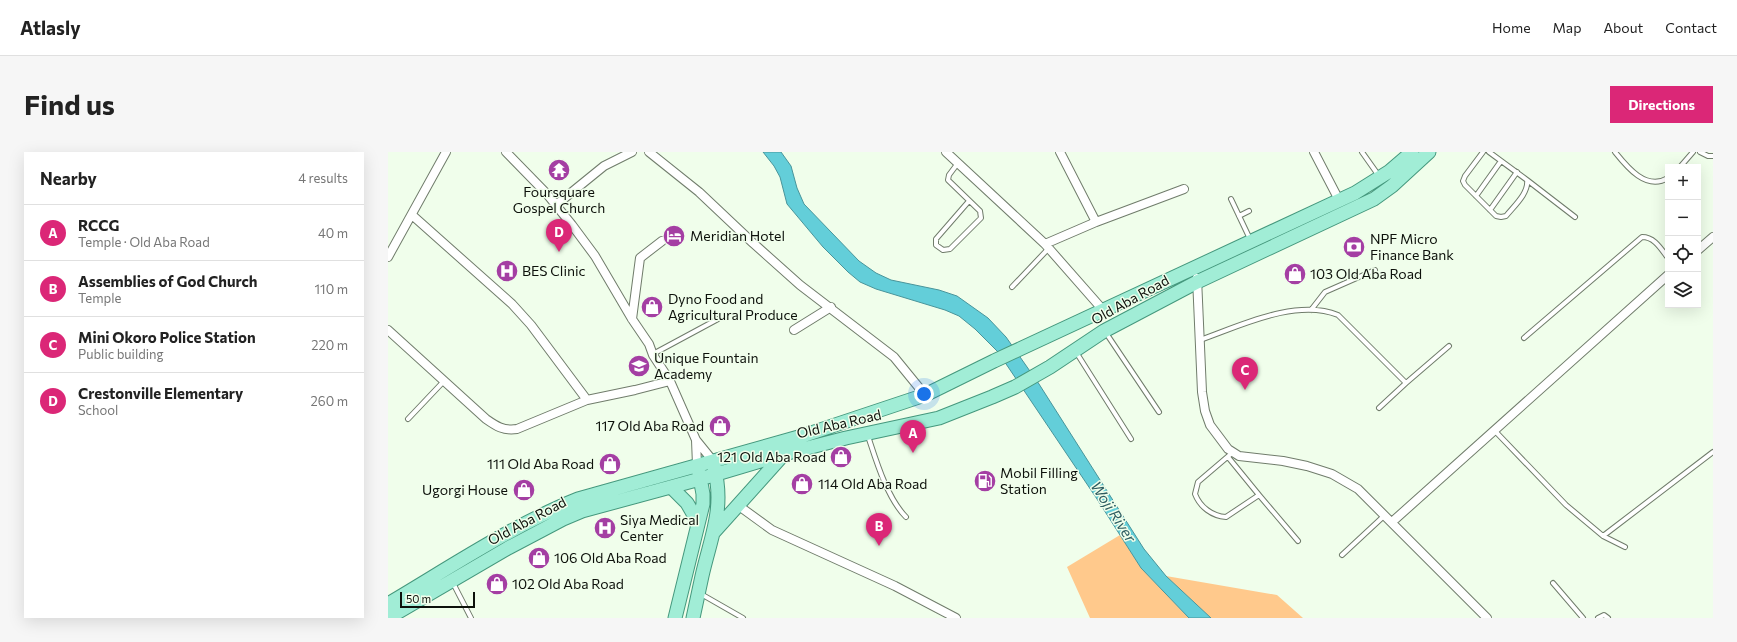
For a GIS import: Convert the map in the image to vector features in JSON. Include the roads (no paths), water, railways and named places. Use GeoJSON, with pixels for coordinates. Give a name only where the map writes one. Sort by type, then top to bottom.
{"type":"FeatureCollection","features":[{"type":"Feature","properties":{"kind":"main road","name":"Old Aba Road"},"geometry":{"type":"LineString","coordinates":[[388,604],[516,529],[560,506],[591,495],[841,424],[925,395],[994,361],[1339,200],[1380,178],[1412,152]]}},
{"type":"Feature","properties":{"kind":"main road","name":"Old Aba Road"},"geometry":{"type":"LineString","coordinates":[[388,618],[563,519],[602,505],[700,480],[784,454],[867,433],[939,418],[1015,387],[1104,331],[1198,282],[1374,199],[1392,186],[1430,152]]}},
{"type":"Feature","properties":{"kind":"main road"},"geometry":{"type":"LineString","coordinates":[[713,533],[739,506],[784,454]]}},
{"type":"Feature","properties":{"kind":"main road"},"geometry":{"type":"LineString","coordinates":[[693,618],[718,513],[719,500],[713,461]]}},
{"type":"Feature","properties":{"kind":"main road"},"geometry":{"type":"LineString","coordinates":[[675,618],[704,499],[697,465]]}},
{"type":"Feature","properties":{"kind":"main road"},"geometry":{"type":"LineString","coordinates":[[671,487],[687,503],[698,522]]}},
{"type":"Feature","properties":{"kind":"street"},"geometry":{"type":"LineString","coordinates":[[388,257],[446,152]]}},
{"type":"Feature","properties":{"kind":"street"},"geometry":{"type":"LineString","coordinates":[[506,152],[556,205],[595,256],[632,320],[649,344],[653,355],[670,380],[696,440],[713,461]]}},
{"type":"Feature","properties":{"kind":"street"},"geometry":{"type":"LineString","coordinates":[[556,205],[604,166],[632,152]]}},
{"type":"Feature","properties":{"kind":"street"},"geometry":{"type":"LineString","coordinates":[[649,152],[699,192],[800,285],[831,307],[894,357],[925,395]]}},
{"type":"Feature","properties":{"kind":"street"},"geometry":{"type":"LineString","coordinates":[[946,152],[1047,246],[1103,310]]}},
{"type":"Feature","properties":{"kind":"street"},"geometry":{"type":"LineString","coordinates":[[1060,152],[1096,222]]}},
{"type":"Feature","properties":{"kind":"street"},"geometry":{"type":"LineString","coordinates":[[1314,152],[1339,200]]}},
{"type":"Feature","properties":{"kind":"street"},"geometry":{"type":"LineString","coordinates":[[1047,246],[1096,222],[1184,188]]}},
{"type":"Feature","properties":{"kind":"street"},"geometry":{"type":"LineString","coordinates":[[412,215],[512,304],[531,325],[587,400]]}},
{"type":"Feature","properties":{"kind":"street"},"geometry":{"type":"LineString","coordinates":[[1701,247],[1713,237]]}},
{"type":"Feature","properties":{"kind":"street"},"geometry":{"type":"LineString","coordinates":[[632,320],[640,258],[662,241]]}},
{"type":"Feature","properties":{"kind":"street"},"geometry":{"type":"LineString","coordinates":[[1196,267],[1198,282],[1202,392],[1205,411],[1210,425],[1228,449],[1230,455],[1283,461],[1307,466],[1332,474],[1358,489],[1487,618]]}},
{"type":"Feature","properties":{"kind":"street"},"geometry":{"type":"LineString","coordinates":[[1392,522],[1665,278]]}},
{"type":"Feature","properties":{"kind":"street"},"geometry":{"type":"LineString","coordinates":[[794,330],[831,307]]}},
{"type":"Feature","properties":{"kind":"street"},"geometry":{"type":"LineString","coordinates":[[388,330],[486,419],[498,428],[508,430],[516,429],[587,400],[635,390],[670,380]]}},
{"type":"Feature","properties":{"kind":"street"},"geometry":{"type":"LineString","coordinates":[[696,440],[697,465]]}},
{"type":"Feature","properties":{"kind":"street"},"geometry":{"type":"LineString","coordinates":[[739,506],[772,530],[895,586],[956,618]]}},
{"type":"Feature","properties":{"kind":"lane"},"geometry":{"type":"LineString","coordinates":[[1362,152],[1380,178]]}},
{"type":"Feature","properties":{"kind":"lane"},"geometry":{"type":"LineString","coordinates":[[1483,152],[1464,176],[1463,181],[1465,185],[1496,216],[1506,216],[1526,191],[1528,185],[1527,180]]}},
{"type":"Feature","properties":{"kind":"lane"},"geometry":{"type":"LineString","coordinates":[[1489,152],[1575,217]]}},
{"type":"Feature","properties":{"kind":"lane"},"geometry":{"type":"LineString","coordinates":[[1615,152],[1633,173],[1645,180],[1655,181],[1665,179]]}},
{"type":"Feature","properties":{"kind":"lane"},"geometry":{"type":"LineString","coordinates":[[1683,164],[1693,152]]}},
{"type":"Feature","properties":{"kind":"lane"},"geometry":{"type":"LineString","coordinates":[[1700,152],[1708,156],[1713,156]]}},
{"type":"Feature","properties":{"kind":"lane"},"geometry":{"type":"LineString","coordinates":[[1476,196],[1501,161]]}},
{"type":"Feature","properties":{"kind":"lane"},"geometry":{"type":"LineString","coordinates":[[958,163],[949,175],[948,180],[980,211],[981,218],[950,249],[943,250],[936,245],[936,239],[969,201]]}},
{"type":"Feature","properties":{"kind":"lane"},"geometry":{"type":"LineString","coordinates":[[1490,210],[1517,172]]}},
{"type":"Feature","properties":{"kind":"lane"},"geometry":{"type":"LineString","coordinates":[[1231,199],[1251,241]]}},
{"type":"Feature","properties":{"kind":"lane"},"geometry":{"type":"LineString","coordinates":[[1239,216],[1249,211]]}},
{"type":"Feature","properties":{"kind":"lane"},"geometry":{"type":"LineString","coordinates":[[1524,338],[1642,237],[1649,237],[1653,240],[1665,254]]}},
{"type":"Feature","properties":{"kind":"lane"},"geometry":{"type":"LineString","coordinates":[[1012,287],[1047,246]]}},
{"type":"Feature","properties":{"kind":"lane"},"geometry":{"type":"LineString","coordinates":[[1311,310],[1325,292],[1374,270]]}},
{"type":"Feature","properties":{"kind":"lane"},"geometry":{"type":"LineString","coordinates":[[1200,340],[1280,313],[1311,310],[1324,311],[1338,315],[1406,383]]}},
{"type":"Feature","properties":{"kind":"lane"},"geometry":{"type":"LineString","coordinates":[[653,355],[718,319]]}},
{"type":"Feature","properties":{"kind":"lane"},"geometry":{"type":"LineString","coordinates":[[1104,331],[1159,412]]}},
{"type":"Feature","properties":{"kind":"lane"},"geometry":{"type":"LineString","coordinates":[[1379,408],[1449,346]]}},
{"type":"Feature","properties":{"kind":"lane"},"geometry":{"type":"LineString","coordinates":[[1075,350],[1132,439]]}},
{"type":"Feature","properties":{"kind":"lane"},"geometry":{"type":"LineString","coordinates":[[408,419],[444,381]]}},
{"type":"Feature","properties":{"kind":"lane"},"geometry":{"type":"LineString","coordinates":[[1495,431],[1566,505],[1603,536],[1625,547]]}},
{"type":"Feature","properties":{"kind":"lane"},"geometry":{"type":"LineString","coordinates":[[867,433],[891,494],[900,511],[906,517]]}},
{"type":"Feature","properties":{"kind":"lane"},"geometry":{"type":"LineString","coordinates":[[1603,536],[1713,452]]}},
{"type":"Feature","properties":{"kind":"lane"},"geometry":{"type":"LineString","coordinates":[[1258,495],[1226,517],[1217,516],[1211,513],[1198,501],[1195,494],[1198,482],[1230,455],[1258,495],[1298,541]]}},
{"type":"Feature","properties":{"kind":"lane"},"geometry":{"type":"LineString","coordinates":[[1342,555],[1385,515]]}},
{"type":"Feature","properties":{"kind":"lane"},"geometry":{"type":"LineString","coordinates":[[452,581],[471,618]]}},
{"type":"Feature","properties":{"kind":"lane"},"geometry":{"type":"LineString","coordinates":[[1553,583],[1583,618]]}},
{"type":"Feature","properties":{"kind":"lane"},"geometry":{"type":"LineString","coordinates":[[698,592],[744,618]]}},
{"type":"Feature","properties":{"kind":"lane"},"geometry":{"type":"LineString","coordinates":[[1598,618],[1604,615],[1608,618]]}},
{"type":"Feature","properties":{"kind":"water","name":"Woji River"},"geometry":{"type":"Polygon","coordinates":[[[763,152],[781,152],[791,166],[797,188],[804,204],[859,261],[876,273],[891,280],[939,290],[957,296],[988,318],[1006,337],[1039,384],[1144,549],[1166,576],[1211,618],[1189,618],[1141,568],[1097,499],[998,352],[975,329],[959,316],[945,310],[876,289],[860,282],[848,272],[823,247],[787,204],[780,177],[774,166],[763,152]]]}},
{"type":"Feature","properties":{"kind":"place","name":"Foursquare Gospel Church"},"geometry":{"type":"Point","coordinates":[559,170]}},
{"type":"Feature","properties":{"kind":"place","name":"Meridian Hotel"},"geometry":{"type":"Point","coordinates":[674,236]}},
{"type":"Feature","properties":{"kind":"place","name":"NPF Micro Finance Bank"},"geometry":{"type":"Point","coordinates":[1354,247]}},
{"type":"Feature","properties":{"kind":"place","name":"Crestonville Elementary"},"geometry":{"type":"Point","coordinates":[559,252]}},
{"type":"Feature","properties":{"kind":"place","name":"BES Clinic"},"geometry":{"type":"Point","coordinates":[507,271]}},
{"type":"Feature","properties":{"kind":"place","name":"103 Old Aba Road"},"geometry":{"type":"Point","coordinates":[1295,274]}},
{"type":"Feature","properties":{"kind":"place","name":"Dyno Food and Agricultural Produce"},"geometry":{"type":"Point","coordinates":[652,307]}},
{"type":"Feature","properties":{"kind":"place","name":"Unique Fountain Academy"},"geometry":{"type":"Point","coordinates":[639,366]}},
{"type":"Feature","properties":{"kind":"place","name":"Mini Okoro Police Station"},"geometry":{"type":"Point","coordinates":[1245,390]}},
{"type":"Feature","properties":{"kind":"place","name":"117 Old Aba Road"},"geometry":{"type":"Point","coordinates":[720,426]}},
{"type":"Feature","properties":{"kind":"place","name":"RCCG"},"geometry":{"type":"Point","coordinates":[913,453]}},
{"type":"Feature","properties":{"kind":"place","name":"121 Old Aba Road"},"geometry":{"type":"Point","coordinates":[841,457]}},
{"type":"Feature","properties":{"kind":"place","name":"111 Old Aba Road"},"geometry":{"type":"Point","coordinates":[610,464]}},
{"type":"Feature","properties":{"kind":"place","name":"Mobil Filling Station"},"geometry":{"type":"Point","coordinates":[985,481]}},
{"type":"Feature","properties":{"kind":"place","name":"114 Old Aba Road"},"geometry":{"type":"Point","coordinates":[802,484]}},
{"type":"Feature","properties":{"kind":"place","name":"Ugorgi House"},"geometry":{"type":"Point","coordinates":[524,490]}},
{"type":"Feature","properties":{"kind":"place","name":"Siya Medical Center"},"geometry":{"type":"Point","coordinates":[605,528]}},
{"type":"Feature","properties":{"kind":"place","name":"Assemblies of God Church"},"geometry":{"type":"Point","coordinates":[879,546]}},
{"type":"Feature","properties":{"kind":"place","name":"106 Old Aba Road"},"geometry":{"type":"Point","coordinates":[539,558]}},
{"type":"Feature","properties":{"kind":"place","name":"102 Old Aba Road"},"geometry":{"type":"Point","coordinates":[497,584]}}]}
